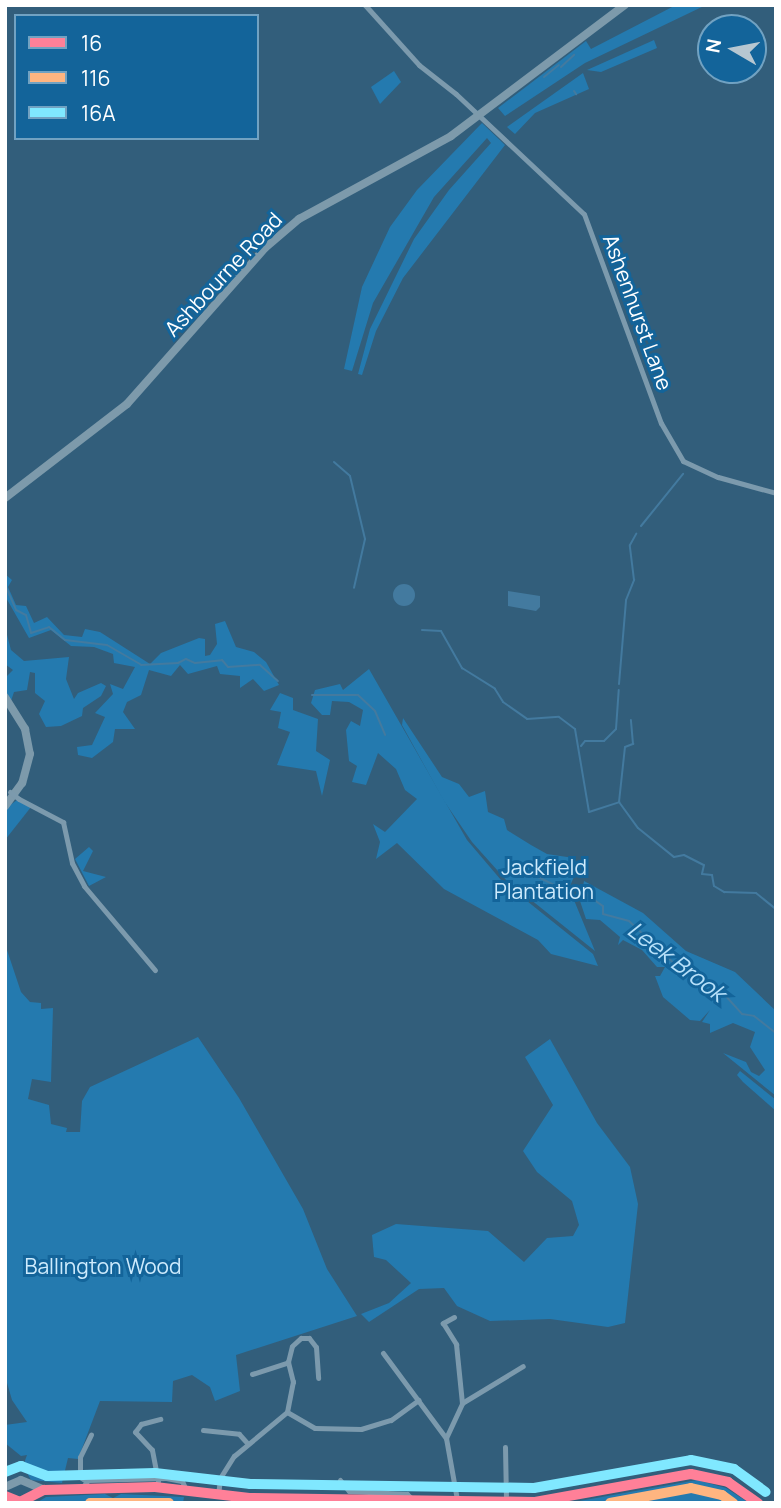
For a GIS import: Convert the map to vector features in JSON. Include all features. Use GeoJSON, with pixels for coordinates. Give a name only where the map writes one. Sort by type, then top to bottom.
{"type":"FeatureCollection","features":[{"type":"Feature","properties":{"kind":"highway","name":"Ashbourne Road"},"geometry":{"type":"LineString","coordinates":[[5,498],[127,404],[265,248],[299,219],[451,136],[625,5]]}},
{"type":"Feature","properties":{"kind":"highway"},"geometry":{"type":"LineString","coordinates":[[5,698],[25,729],[30,754],[19,790],[5,806]]}},
{"type":"Feature","properties":{"kind":"highway"},"geometry":{"type":"LineString","coordinates":[[44,1490],[21,1480],[8,1486],[8,1497],[22,1502],[44,1490],[84,1484],[158,1483],[218,1496],[535,1502],[691,1475],[728,1482],[758,1503]]}},
{"type":"Feature","properties":{"kind":"highway"},"geometry":{"type":"LineString","coordinates":[[29,1485],[30,1496]]}},
{"type":"Feature","properties":{"kind":"street","name":"Ashenhurst Lane"},"geometry":{"type":"LineString","coordinates":[[365,5],[419,65],[584,214],[661,422],[683,461],[718,477],[776,493]]}},
{"type":"Feature","properties":{"kind":"street"},"geometry":{"type":"LineString","coordinates":[[7,791],[63,822],[72,863],[84,886],[155,970]]}},
{"type":"Feature","properties":{"kind":"street"},"geometry":{"type":"LineString","coordinates":[[446,1438],[462,1403],[456,1343],[443,1323],[454,1317]]}},
{"type":"Feature","properties":{"kind":"street"},"geometry":{"type":"LineString","coordinates":[[218,1496],[223,1470],[247,1443],[287,1412],[293,1382],[288,1362],[295,1342],[309,1338],[316,1347],[318,1378]]}},
{"type":"Feature","properties":{"kind":"street"},"geometry":{"type":"LineString","coordinates":[[383,1353],[446,1438],[457,1500]]}},
{"type":"Feature","properties":{"kind":"street"},"geometry":{"type":"LineString","coordinates":[[251,1374],[288,1362]]}},
{"type":"Feature","properties":{"kind":"street"},"geometry":{"type":"LineString","coordinates":[[462,1403],[523,1366]]}},
{"type":"Feature","properties":{"kind":"street"},"geometry":{"type":"LineString","coordinates":[[287,1412],[315,1428],[361,1429],[391,1420],[419,1400]]}},
{"type":"Feature","properties":{"kind":"street"},"geometry":{"type":"LineString","coordinates":[[158,1483],[152,1450],[135,1436],[141,1424],[160,1419]]}},
{"type":"Feature","properties":{"kind":"street"},"geometry":{"type":"LineString","coordinates":[[203,1430],[239,1434],[247,1443]]}},
{"type":"Feature","properties":{"kind":"street"},"geometry":{"type":"LineString","coordinates":[[84,1484],[79,1477],[80,1457],[91,1434]]}},
{"type":"Feature","properties":{"kind":"street"},"geometry":{"type":"LineString","coordinates":[[505,1447],[506,1502]]}},
{"type":"Feature","properties":{"kind":"street"},"geometry":{"type":"LineString","coordinates":[[340,1480],[349,1491],[407,1494],[413,1500]]}},
{"type":"Feature","properties":{"kind":"green space"},"geometry":{"type":"Polygon","coordinates":[[[676,5],[706,5],[585,63],[505,116],[498,108],[586,41],[591,49],[676,5]]]}},
{"type":"Feature","properties":{"kind":"green space"},"geometry":{"type":"Polygon","coordinates":[[[654,40],[657,48],[601,72],[587,70],[654,40]]]}},
{"type":"Feature","properties":{"kind":"green space"},"geometry":{"type":"Polygon","coordinates":[[[394,71],[401,82],[380,104],[371,87],[394,71]]]}},
{"type":"Feature","properties":{"kind":"green space"},"geometry":{"type":"Polygon","coordinates":[[[583,73],[589,89],[535,113],[515,134],[507,127],[583,73]]]}},
{"type":"Feature","properties":{"kind":"green space"},"geometry":{"type":"Polygon","coordinates":[[[482,123],[505,145],[403,278],[376,331],[362,375],[358,374],[370,329],[414,239],[449,190],[491,143],[487,138],[434,197],[373,303],[352,371],[344,369],[362,287],[390,227],[417,190],[482,123]]]}},
{"type":"Feature","properties":{"kind":"green space"},"geometry":{"type":"Polygon","coordinates":[[[5,574],[12,580],[8,587],[16,605],[26,606],[34,623],[47,617],[64,635],[82,637],[85,629],[100,632],[150,664],[161,653],[199,638],[205,639],[205,656],[210,655],[217,644],[215,624],[225,621],[236,647],[254,652],[266,662],[279,685],[264,691],[253,679],[240,688],[240,676],[220,674],[217,666],[188,674],[180,665],[171,676],[149,670],[141,695],[127,702],[123,712],[135,729],[115,729],[113,742],[92,758],[78,755],[77,747],[92,745],[105,717],[95,713],[113,694],[110,684],[123,689],[135,667],[114,663],[113,654],[94,647],[71,646],[51,630],[29,638],[5,596],[5,574]]]}},
{"type":"Feature","properties":{"kind":"green space"},"geometry":{"type":"Polygon","coordinates":[[[5,627],[11,650],[24,661],[69,657],[66,679],[74,699],[78,693],[101,683],[106,686],[101,696],[83,708],[82,716],[61,726],[46,727],[39,714],[45,701],[35,693],[35,673],[30,672],[27,690],[14,692],[11,701],[5,693],[5,678],[13,670],[5,664],[5,627]]]}},
{"type":"Feature","properties":{"kind":"green space"},"geometry":{"type":"Polygon","coordinates":[[[369,669],[467,840],[501,880],[593,954],[598,966],[551,954],[538,940],[444,889],[397,843],[376,859],[380,842],[373,824],[385,832],[417,799],[405,790],[396,769],[378,753],[366,785],[352,782],[357,766],[349,761],[346,730],[351,721],[360,726],[363,710],[349,702],[332,701],[330,715],[322,715],[311,703],[315,690],[340,684],[343,690],[369,669]]]}},
{"type":"Feature","properties":{"kind":"green space"},"geometry":{"type":"Polygon","coordinates":[[[280,693],[293,698],[293,710],[318,719],[316,751],[330,760],[322,796],[316,771],[277,765],[290,732],[278,728],[281,712],[270,710],[280,693]]]}},
{"type":"Feature","properties":{"kind":"green space","name":"Jackfield Plantation"},"geometry":{"type":"Polygon","coordinates":[[[403,718],[442,777],[459,784],[469,797],[485,791],[488,812],[504,819],[507,830],[531,845],[547,854],[574,858],[578,868],[569,888],[595,951],[506,880],[472,842],[444,801],[402,725],[403,718]]]}},
{"type":"Feature","properties":{"kind":"green space"},"geometry":{"type":"Polygon","coordinates":[[[17,800],[31,807],[5,840],[5,809],[17,800]]]}},
{"type":"Feature","properties":{"kind":"green space"},"geometry":{"type":"Polygon","coordinates":[[[89,847],[93,851],[83,871],[106,877],[89,886],[75,859],[89,847]]]}},
{"type":"Feature","properties":{"kind":"green space"},"geometry":{"type":"Polygon","coordinates":[[[584,881],[643,913],[686,951],[735,972],[776,1011],[776,1096],[723,1053],[746,1062],[751,1072],[759,1076],[765,1070],[750,1047],[755,1032],[733,1023],[710,1033],[710,1024],[702,1022],[710,1010],[700,1021],[690,1020],[663,997],[655,976],[660,976],[665,967],[657,967],[642,950],[623,940],[618,945],[620,937],[600,920],[586,919],[580,901],[584,881]]]}},
{"type":"Feature","properties":{"kind":"green space","name":"Ballington Wood"},"geometry":{"type":"Polygon","coordinates":[[[5,944],[21,992],[30,1002],[41,1003],[41,1009],[53,1008],[51,1082],[32,1079],[28,1099],[49,1105],[51,1124],[67,1128],[66,1132],[80,1132],[82,1101],[90,1087],[198,1037],[239,1098],[303,1209],[327,1269],[357,1316],[236,1355],[240,1391],[215,1401],[210,1387],[192,1375],[173,1381],[172,1402],[100,1401],[78,1459],[68,1458],[62,1483],[31,1480],[23,1466],[27,1455],[21,1456],[5,1443],[5,1425],[27,1422],[12,1400],[5,1376],[5,944]]]}},
{"type":"Feature","properties":{"kind":"green space"},"geometry":{"type":"Polygon","coordinates":[[[550,1039],[597,1123],[630,1167],[638,1204],[625,1323],[608,1327],[550,1319],[490,1321],[457,1306],[444,1288],[419,1289],[369,1322],[361,1314],[389,1303],[411,1283],[386,1260],[374,1257],[372,1235],[396,1224],[488,1231],[524,1262],[547,1238],[573,1236],[579,1225],[572,1201],[537,1172],[523,1151],[553,1105],[525,1057],[550,1039]]]}},
{"type":"Feature","properties":{"kind":"green space"},"geometry":{"type":"Polygon","coordinates":[[[740,1071],[776,1100],[776,1111],[743,1082],[737,1075],[740,1071]]]}},
{"type":"Feature","properties":{"kind":"green space"},"geometry":{"type":"Polygon","coordinates":[[[697,1480],[726,1488],[749,1503],[568,1503],[697,1480]]]}},
{"type":"Feature","properties":{"kind":"green space"},"geometry":{"type":"Polygon","coordinates":[[[105,1494],[113,1498],[121,1494],[184,1497],[183,1503],[36,1503],[46,1497],[105,1494]]]}},
{"type":"Feature","properties":{"kind":"shaded area"},"geometry":{"type":"Polygon","coordinates":[[[404,584],[412,587],[415,595],[412,603],[404,606],[396,603],[393,595],[396,587],[404,584]]]}},
{"type":"Feature","properties":{"kind":"shaded area"},"geometry":{"type":"Polygon","coordinates":[[[508,591],[540,596],[540,607],[536,611],[508,606],[508,591]]]}},
{"type":"Feature","properties":{"kind":"waterway"},"geometry":{"type":"LineString","coordinates":[[561,67],[574,55]]}},
{"type":"Feature","properties":{"kind":"waterway"},"geometry":{"type":"LineString","coordinates":[[544,77],[559,65]]}},
{"type":"Feature","properties":{"kind":"waterway"},"geometry":{"type":"LineString","coordinates":[[334,462],[350,476],[365,539],[354,588]]}},
{"type":"Feature","properties":{"kind":"waterway"},"geometry":{"type":"LineString","coordinates":[[641,526],[683,474]]}},
{"type":"Feature","properties":{"kind":"waterway"},"geometry":{"type":"LineString","coordinates":[[619,684],[626,600],[634,580],[630,545],[636,534]]}},
{"type":"Feature","properties":{"kind":"waterway","name":"Leek Brook"},"geometry":{"type":"LineString","coordinates":[[5,585],[16,610],[26,615],[31,633],[49,627],[65,640],[107,645],[141,665],[178,663],[186,659],[195,663],[222,660],[228,667],[260,665],[278,681]]}},
{"type":"Feature","properties":{"kind":"waterway"},"geometry":{"type":"LineString","coordinates":[[422,630],[441,631],[462,668],[495,689],[503,702],[527,719],[559,717],[575,729],[589,812],[619,802],[638,828],[674,857],[684,855],[704,865],[702,874],[712,875],[714,886],[724,892],[756,893],[776,909]]}},
{"type":"Feature","properties":{"kind":"waterway"},"geometry":{"type":"LineString","coordinates":[[581,746],[585,741],[604,741],[616,729],[619,690]]}},
{"type":"Feature","properties":{"kind":"waterway","name":"Leek Brook"},"geometry":{"type":"LineString","coordinates":[[312,695],[358,695],[375,711],[385,735]]}},
{"type":"Feature","properties":{"kind":"waterway"},"geometry":{"type":"LineString","coordinates":[[619,802],[625,747],[633,744],[631,720]]}},
{"type":"Feature","properties":{"kind":"waterway","name":"Leek Brook"},"geometry":{"type":"LineString","coordinates":[[534,875],[559,887],[574,888]]}},
{"type":"Feature","properties":{"kind":"waterway","name":"Leek Brook"},"geometry":{"type":"LineString","coordinates":[[580,890],[603,906],[603,914],[629,921],[680,969],[714,983],[742,1014],[754,1016],[776,1033]]}},
{"type":"Feature","properties":{"kind":"transit line","name":"16A"},"geometry":{"type":"LineString","coordinates":[[5,1472],[21,1466],[47,1476],[155,1473],[250,1484],[534,1488],[691,1460],[734,1469],[766,1492]]}},
{"type":"Feature","properties":{"kind":"transit line","name":"16"},"geometry":{"type":"LineString","coordinates":[[5,1496],[20,1502],[44,1490],[155,1487],[249,1498],[535,1502],[691,1474],[728,1482],[758,1503]]}},
{"type":"Feature","properties":{"kind":"transit line","name":"116"},"geometry":{"type":"LineString","coordinates":[[610,1503],[691,1488],[722,1495],[733,1503]]}},
{"type":"Feature","properties":{"kind":"transit line","name":"116"},"geometry":{"type":"LineString","coordinates":[[90,1503],[169,1503]]}}]}
